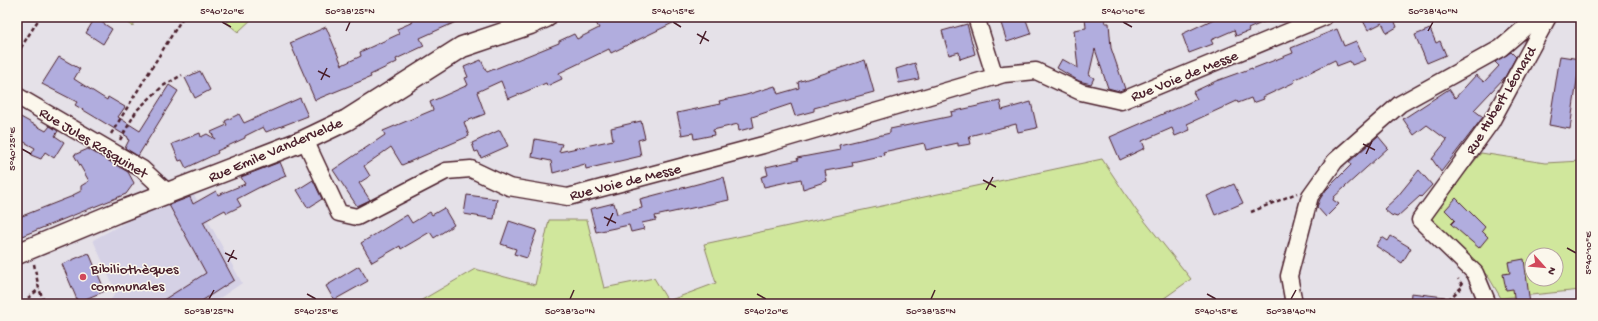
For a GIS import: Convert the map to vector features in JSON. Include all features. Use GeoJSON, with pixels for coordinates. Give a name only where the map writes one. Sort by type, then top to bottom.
{"type":"FeatureCollection","features":[{"type":"Feature","properties":{"kind":"street","name":"Rue Emile Vandervelde"},"geometry":{"type":"LineString","coordinates":[[24,251],[305,140],[347,120],[462,47],[530,24],[546,17]]}},
{"type":"Feature","properties":{"kind":"street"},"geometry":{"type":"LineString","coordinates":[[976,17],[995,77]]}},
{"type":"Feature","properties":{"kind":"street","name":"Rue Voie de Messe"},"geometry":{"type":"LineString","coordinates":[[305,140],[339,213],[356,217],[446,171],[471,169],[509,186],[568,197],[764,145],[1004,74],[1036,71],[1081,92],[1121,101],[1324,17]]}},
{"type":"Feature","properties":{"kind":"street","name":"Rue Hubert Léonard"},"geometry":{"type":"LineString","coordinates":[[1488,304],[1475,273],[1420,220],[1491,122],[1531,24],[1548,17]]}},
{"type":"Feature","properties":{"kind":"street"},"geometry":{"type":"LineString","coordinates":[[1294,304],[1289,276],[1310,196],[1335,162],[1400,104],[1501,48],[1531,24]]}},
{"type":"Feature","properties":{"kind":"street","name":"Rue Jules Rasquinet"},"geometry":{"type":"LineString","coordinates":[[17,96],[142,169],[168,193]]}},
{"type":"Feature","properties":{"kind":"path"},"geometry":{"type":"LineString","coordinates":[[17,54],[40,17]]}},
{"type":"Feature","properties":{"kind":"path"},"geometry":{"type":"LineString","coordinates":[[108,149],[183,17]]}},
{"type":"Feature","properties":{"kind":"path"},"geometry":{"type":"LineString","coordinates":[[108,149],[137,110],[163,86],[182,75]]}},
{"type":"Feature","properties":{"kind":"path"},"geometry":{"type":"LineString","coordinates":[[1251,212],[1297,193],[1315,189]]}},
{"type":"Feature","properties":{"kind":"path"},"geometry":{"type":"LineString","coordinates":[[24,251],[45,304]]}},
{"type":"Feature","properties":{"kind":"path"},"geometry":{"type":"LineString","coordinates":[[1441,298],[1449,299],[1463,286],[1456,275]]}},
{"type":"Feature","properties":{"kind":"path"},"geometry":{"type":"LineString","coordinates":[[28,298],[40,289]]}},
{"type":"Feature","properties":{"kind":"shaded area"},"geometry":{"type":"Polygon","coordinates":[[[193,193],[242,283],[211,304],[108,304],[116,292],[93,240],[165,201],[193,193]]]}},
{"type":"Feature","properties":{"kind":"green space"},"geometry":{"type":"Polygon","coordinates":[[[125,17],[139,17],[132,27],[125,17]]]}},
{"type":"Feature","properties":{"kind":"green space"},"geometry":{"type":"Polygon","coordinates":[[[231,17],[254,17],[238,32],[227,23],[231,17]]]}},
{"type":"Feature","properties":{"kind":"green space"},"geometry":{"type":"Polygon","coordinates":[[[1481,153],[1545,163],[1581,161],[1581,290],[1501,298],[1488,276],[1434,232],[1431,215],[1481,153]]]}},
{"type":"Feature","properties":{"kind":"green space"},"geometry":{"type":"Polygon","coordinates":[[[1102,159],[1136,210],[1191,279],[1156,304],[415,304],[475,269],[535,285],[549,220],[587,220],[604,288],[654,278],[668,301],[716,283],[704,244],[1102,159]]]}},
{"type":"Feature","properties":{"kind":"building"},"geometry":{"type":"Polygon","coordinates":[[[410,17],[467,17],[420,38],[424,46],[396,59],[397,62],[370,75],[371,77],[315,100],[290,43],[326,27],[342,65],[361,56],[360,52],[399,34],[397,29],[413,22],[410,17]]]}},
{"type":"Feature","properties":{"kind":"building"},"geometry":{"type":"Polygon","coordinates":[[[609,17],[685,17],[611,53],[609,49],[559,73],[562,79],[547,86],[546,83],[508,99],[501,81],[477,92],[485,114],[464,122],[469,136],[402,165],[391,147],[364,166],[370,176],[359,183],[370,200],[357,206],[333,170],[385,135],[383,131],[433,110],[430,102],[468,85],[465,78],[468,77],[464,67],[481,60],[487,72],[559,43],[559,41],[574,34],[577,39],[599,28],[596,23],[609,17]]]}},
{"type":"Feature","properties":{"kind":"building"},"geometry":{"type":"Polygon","coordinates":[[[999,17],[1025,17],[1031,34],[1007,42],[999,17]]]}},
{"type":"Feature","properties":{"kind":"building"},"geometry":{"type":"Polygon","coordinates":[[[1085,17],[1104,17],[1105,23],[1109,23],[1111,48],[1125,89],[1119,91],[1108,88],[1095,49],[1089,75],[1094,78],[1091,84],[1079,81],[1057,68],[1062,59],[1078,68],[1074,30],[1086,28],[1085,17]]]}},
{"type":"Feature","properties":{"kind":"building"},"geometry":{"type":"Polygon","coordinates":[[[1218,17],[1275,17],[1236,36],[1234,30],[1211,40],[1213,44],[1189,53],[1182,34],[1218,17]]]}},
{"type":"Feature","properties":{"kind":"building"},"geometry":{"type":"Polygon","coordinates":[[[1361,17],[1393,17],[1397,27],[1387,33],[1382,23],[1368,30],[1361,17]]]}},
{"type":"Feature","properties":{"kind":"building"},"geometry":{"type":"Polygon","coordinates":[[[95,18],[112,29],[103,44],[86,33],[95,18]]]}},
{"type":"Feature","properties":{"kind":"building"},"geometry":{"type":"Polygon","coordinates":[[[967,24],[975,54],[960,59],[959,52],[949,55],[942,31],[967,24]]]}},
{"type":"Feature","properties":{"kind":"building"},"geometry":{"type":"Polygon","coordinates":[[[1337,29],[1344,46],[1356,41],[1365,60],[1352,65],[1350,61],[1337,66],[1335,60],[1294,80],[1295,82],[1263,97],[1264,99],[1253,103],[1251,98],[1238,103],[1237,101],[1187,124],[1190,130],[1175,136],[1172,128],[1142,141],[1145,148],[1120,160],[1110,137],[1197,99],[1193,92],[1216,81],[1293,53],[1291,48],[1337,29]]]}},
{"type":"Feature","properties":{"kind":"building"},"geometry":{"type":"Polygon","coordinates":[[[1430,29],[1436,43],[1440,41],[1446,55],[1427,63],[1415,35],[1430,29]]]}},
{"type":"Feature","properties":{"kind":"building"},"geometry":{"type":"Polygon","coordinates":[[[1511,52],[1516,57],[1505,77],[1474,110],[1483,117],[1441,172],[1432,159],[1447,140],[1427,125],[1414,135],[1403,119],[1449,89],[1455,98],[1476,75],[1484,82],[1499,66],[1495,62],[1511,52]]]}},
{"type":"Feature","properties":{"kind":"building"},"geometry":{"type":"Polygon","coordinates":[[[1560,56],[1580,59],[1570,129],[1549,125],[1560,56]]]}},
{"type":"Feature","properties":{"kind":"building"},"geometry":{"type":"Polygon","coordinates":[[[59,57],[80,69],[74,79],[107,100],[108,97],[125,107],[118,117],[140,131],[169,85],[178,91],[138,156],[125,148],[129,140],[127,139],[128,137],[75,105],[77,102],[42,84],[59,57]]]}},
{"type":"Feature","properties":{"kind":"building"},"geometry":{"type":"Polygon","coordinates":[[[865,60],[874,92],[814,108],[814,111],[795,116],[791,104],[752,117],[754,127],[739,131],[738,124],[713,130],[714,135],[694,139],[693,133],[682,135],[677,113],[720,104],[719,101],[775,86],[778,94],[799,88],[798,82],[865,60]]]}},
{"type":"Feature","properties":{"kind":"building"},"geometry":{"type":"Polygon","coordinates":[[[915,63],[919,79],[899,83],[896,69],[915,63]]]}},
{"type":"Feature","properties":{"kind":"building"},"geometry":{"type":"Polygon","coordinates":[[[200,71],[210,90],[195,98],[185,78],[200,71]]]}},
{"type":"Feature","properties":{"kind":"building"},"geometry":{"type":"Polygon","coordinates":[[[300,98],[308,116],[266,132],[263,127],[245,136],[245,138],[217,151],[218,153],[186,168],[182,160],[179,161],[172,144],[200,133],[201,137],[207,134],[215,139],[211,132],[227,125],[225,121],[239,114],[244,123],[300,98]]]}},
{"type":"Feature","properties":{"kind":"building"},"geometry":{"type":"Polygon","coordinates":[[[1000,101],[1002,110],[1031,102],[1037,128],[1018,132],[1016,124],[969,136],[971,144],[958,146],[958,143],[926,150],[924,143],[883,152],[884,155],[852,162],[853,166],[825,171],[827,181],[803,189],[801,179],[764,187],[761,177],[768,175],[766,167],[798,160],[797,158],[840,150],[839,145],[890,133],[890,129],[952,116],[951,112],[1000,101]]]}},
{"type":"Feature","properties":{"kind":"building"},"geometry":{"type":"Polygon","coordinates":[[[17,115],[46,131],[50,126],[58,131],[55,136],[64,142],[54,158],[45,152],[41,159],[31,155],[35,148],[17,138],[17,115]]]}},
{"type":"Feature","properties":{"kind":"building"},"geometry":{"type":"Polygon","coordinates":[[[641,121],[645,138],[638,140],[641,156],[586,169],[585,164],[553,173],[551,161],[532,157],[535,139],[562,144],[559,152],[613,140],[611,128],[641,121]]]}},
{"type":"Feature","properties":{"kind":"building"},"geometry":{"type":"Polygon","coordinates":[[[500,130],[508,146],[481,158],[478,151],[475,152],[472,143],[500,130]]]}},
{"type":"Feature","properties":{"kind":"building"},"geometry":{"type":"Polygon","coordinates":[[[1378,136],[1388,148],[1334,197],[1333,200],[1339,204],[1326,217],[1317,207],[1320,199],[1326,190],[1351,165],[1349,162],[1378,136]]]}},
{"type":"Feature","properties":{"kind":"building"},"geometry":{"type":"Polygon","coordinates":[[[88,149],[128,172],[134,183],[126,194],[17,238],[17,218],[73,196],[81,191],[81,186],[89,181],[74,155],[88,149]]]}},
{"type":"Feature","properties":{"kind":"building"},"geometry":{"type":"Polygon","coordinates":[[[280,162],[286,176],[237,199],[241,206],[227,213],[225,210],[203,222],[234,280],[197,304],[157,304],[206,273],[169,205],[190,197],[193,204],[216,191],[218,195],[245,184],[241,177],[280,162]]]}},
{"type":"Feature","properties":{"kind":"building"},"geometry":{"type":"Polygon","coordinates":[[[1419,170],[1432,185],[1421,197],[1420,196],[1397,217],[1391,215],[1384,209],[1397,197],[1419,170]]]}},
{"type":"Feature","properties":{"kind":"building"},"geometry":{"type":"Polygon","coordinates":[[[724,177],[729,200],[655,216],[656,220],[642,223],[644,229],[631,232],[629,225],[596,232],[590,209],[614,203],[617,214],[642,208],[640,199],[724,177]]]}},
{"type":"Feature","properties":{"kind":"building"},"geometry":{"type":"Polygon","coordinates":[[[313,180],[322,199],[308,208],[297,190],[313,180]]]}},
{"type":"Feature","properties":{"kind":"building"},"geometry":{"type":"Polygon","coordinates":[[[1234,184],[1243,203],[1215,215],[1207,196],[1234,184]]]}},
{"type":"Feature","properties":{"kind":"building"},"geometry":{"type":"Polygon","coordinates":[[[467,195],[497,199],[494,219],[464,214],[467,195]]]}},
{"type":"Feature","properties":{"kind":"building"},"geometry":{"type":"Polygon","coordinates":[[[1456,198],[1485,227],[1482,231],[1488,237],[1479,248],[1451,224],[1455,220],[1445,210],[1456,198]]]}},
{"type":"Feature","properties":{"kind":"building"},"geometry":{"type":"Polygon","coordinates":[[[444,208],[454,225],[434,238],[430,232],[401,249],[400,246],[372,262],[361,243],[407,215],[412,223],[430,212],[432,215],[444,208]]]}},
{"type":"Feature","properties":{"kind":"building"},"geometry":{"type":"Polygon","coordinates":[[[509,221],[537,230],[527,258],[514,254],[516,249],[501,244],[509,221]]]}},
{"type":"Feature","properties":{"kind":"building"},"geometry":{"type":"Polygon","coordinates":[[[1391,236],[1411,248],[1402,263],[1376,246],[1382,237],[1388,241],[1391,236]]]}},
{"type":"Feature","properties":{"kind":"building","name":"Bibiliothèques communales"},"geometry":{"type":"Polygon","coordinates":[[[89,253],[105,291],[78,302],[62,264],[89,253]]]}},
{"type":"Feature","properties":{"kind":"building"},"geometry":{"type":"Polygon","coordinates":[[[1524,259],[1524,287],[1528,287],[1530,304],[1515,304],[1513,289],[1506,290],[1503,274],[1510,273],[1508,262],[1524,259]]]}},
{"type":"Feature","properties":{"kind":"building"},"geometry":{"type":"Polygon","coordinates":[[[359,266],[368,281],[334,300],[326,286],[359,266]]]}},
{"type":"Feature","properties":{"kind":"building"},"geometry":{"type":"Polygon","coordinates":[[[1411,293],[1445,297],[1445,304],[1410,304],[1411,293]]]}},
{"type":"Feature","properties":{"kind":"place","name":"Bibiliothèques communales"},"geometry":{"type":"Point","coordinates":[83,277]}}]}
